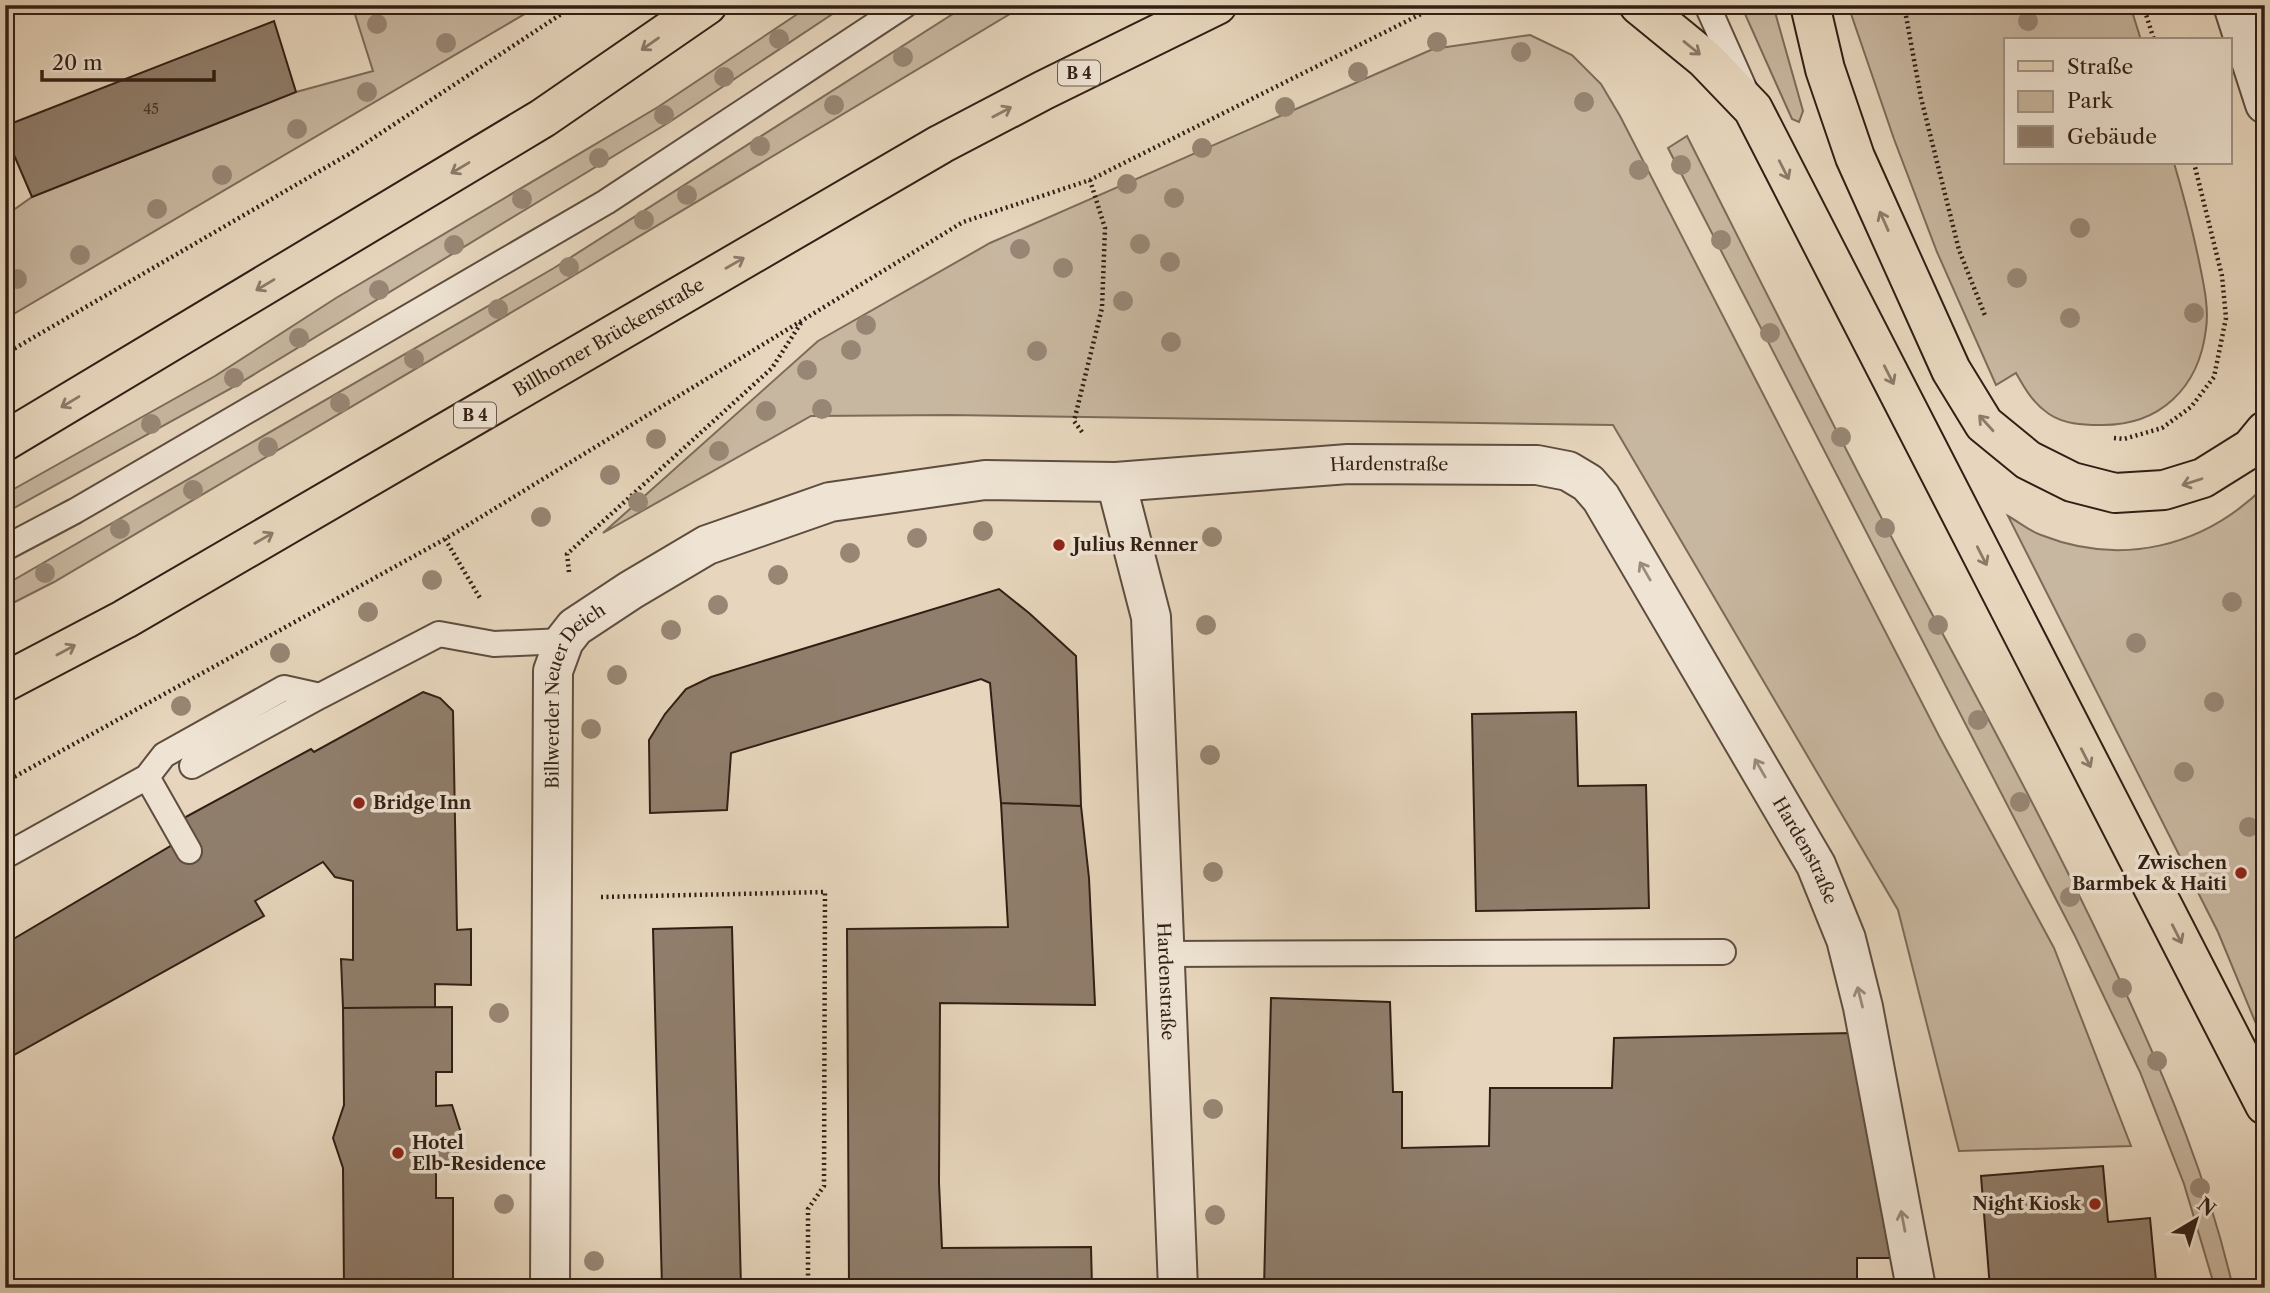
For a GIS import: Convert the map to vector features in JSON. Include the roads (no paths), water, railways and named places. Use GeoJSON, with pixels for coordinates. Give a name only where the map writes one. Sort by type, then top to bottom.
{"type":"FeatureCollection","features":[{"type":"Feature","properties":{"kind":"main road"},"geometry":{"type":"LineString","coordinates":[[5,441],[543,118],[707,5]]}},
{"type":"Feature","properties":{"kind":"main road","name":"Billhorner Brückenstraße"},"geometry":{"type":"LineString","coordinates":[[5,682],[125,619],[941,144],[1217,5]]}},
{"type":"Feature","properties":{"kind":"main road"},"geometry":{"type":"LineString","coordinates":[[1639,5],[1705,59],[1753,109],[2265,1105]]}},
{"type":"Feature","properties":{"kind":"main road"},"geometry":{"type":"LineString","coordinates":[[1810,5],[1825,69],[1856,158],[1951,370],[1984,424],[2028,460],[2072,482],[2115,493],[2164,490],[2203,478],[2251,448],[2265,431]]}},
{"type":"Feature","properties":{"kind":"street"},"geometry":{"type":"LineString","coordinates":[[2233,5],[2265,104]]}},
{"type":"Feature","properties":{"kind":"street","name":"Hardenstraße"},"geometry":{"type":"LineString","coordinates":[[1178,1288],[1151,617],[1116,482],[1375,464],[1537,465],[1568,471],[1588,484],[1619,525],[1809,853],[1846,939],[1863,1007],[1916,1288]]}},
{"type":"Feature","properties":{"kind":"street","name":"Billwerder Neuer Deich"},"geometry":{"type":"LineString","coordinates":[[550,1288],[553,671],[569,634],[631,590],[707,545],[830,502],[985,480],[1116,482]]}},
{"type":"Feature","properties":{"kind":"lane"},"geometry":{"type":"LineString","coordinates":[[5,548],[75,511],[606,202],[905,5]]}},
{"type":"Feature","properties":{"kind":"lane"},"geometry":{"type":"LineString","coordinates":[[1706,5],[1753,109]]}},
{"type":"Feature","properties":{"kind":"lane"},"geometry":{"type":"LineString","coordinates":[[192,766],[439,634],[494,645],[569,634]]}},
{"type":"Feature","properties":{"kind":"lane"},"geometry":{"type":"LineString","coordinates":[[5,856],[147,777],[164,755],[285,688],[320,696]]}},
{"type":"Feature","properties":{"kind":"lane"},"geometry":{"type":"LineString","coordinates":[[147,777],[189,851]]}},
{"type":"Feature","properties":{"kind":"lane"},"geometry":{"type":"LineString","coordinates":[[1165,954],[1723,952]]}},
{"type":"Feature","properties":{"kind":"place","name":"Julius Renner"},"geometry":{"type":"Point","coordinates":[1059,545]}},
{"type":"Feature","properties":{"kind":"place","name":"Bridge Inn"},"geometry":{"type":"Point","coordinates":[359,803]}},
{"type":"Feature","properties":{"kind":"place","name":"Zwischen Barmbek & Haiti"},"geometry":{"type":"Point","coordinates":[2241,873]}},
{"type":"Feature","properties":{"kind":"place","name":"Hotel Elb-Residence"},"geometry":{"type":"Point","coordinates":[398,1153]}},
{"type":"Feature","properties":{"kind":"place","name":"Night Kiosk"},"geometry":{"type":"Point","coordinates":[2095,1204]}}]}
